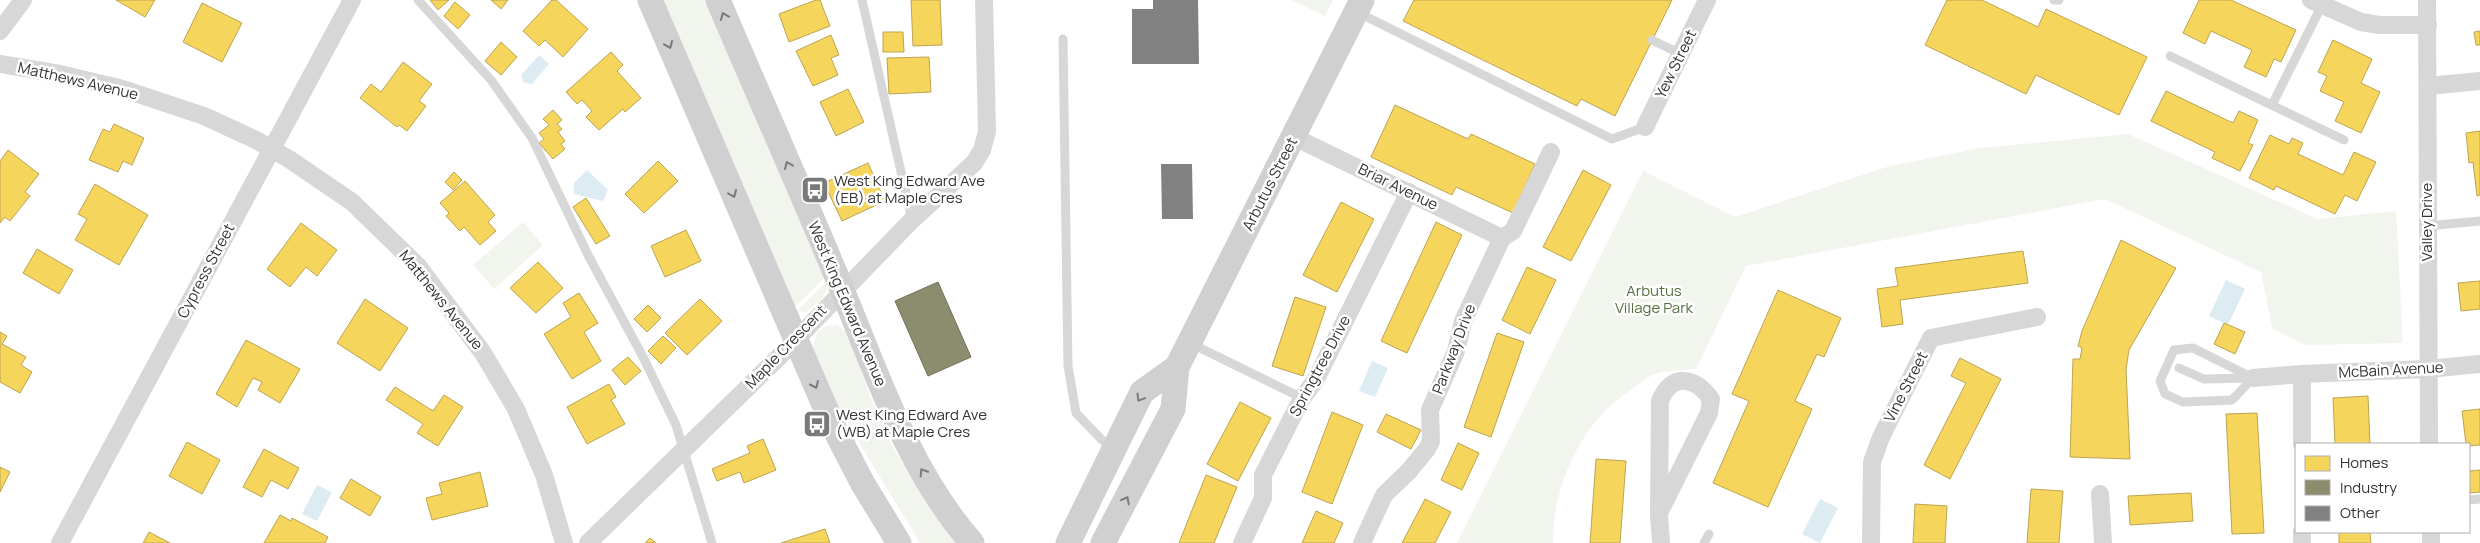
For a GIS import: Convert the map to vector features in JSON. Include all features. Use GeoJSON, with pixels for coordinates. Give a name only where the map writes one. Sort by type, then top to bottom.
{"type":"FeatureCollection","features":[{"type":"Feature","properties":{"kind":"main road"},"geometry":{"type":"LineString","coordinates":[[650,0],[834,428],[899,543]]}},
{"type":"Feature","properties":{"kind":"main road","name":"West King Edward Avenue"},"geometry":{"type":"LineString","coordinates":[[718,0],[842,290],[898,428],[921,471],[972,543]]}},
{"type":"Feature","properties":{"kind":"main road","name":"Arbutus Street"},"geometry":{"type":"LineString","coordinates":[[1103,543],[1173,409],[1177,367],[1359,6]]}},
{"type":"Feature","properties":{"kind":"main road","name":"Arbutus Street"},"geometry":{"type":"LineString","coordinates":[[1068,543],[1142,392],[1177,367]]}},
{"type":"Feature","properties":{"kind":"street"},"geometry":{"type":"LineString","coordinates":[[0,31],[23,0]]}},
{"type":"Feature","properties":{"kind":"street","name":"Cypress Street"},"geometry":{"type":"LineString","coordinates":[[60,543],[352,0]]}},
{"type":"Feature","properties":{"kind":"street","name":"Maple Crescent"},"geometry":{"type":"LineString","coordinates":[[588,543],[682,449],[795,341],[842,290],[912,220],[974,163],[982,150],[987,132],[984,0]]}},
{"type":"Feature","properties":{"kind":"street","name":"Yew Street"},"geometry":{"type":"LineString","coordinates":[[1645,127],[1707,0]]}},
{"type":"Feature","properties":{"kind":"street","name":"Valley Drive"},"geometry":{"type":"LineString","coordinates":[[2427,0],[2429,443]]}},
{"type":"Feature","properties":{"kind":"street"},"geometry":{"type":"LineString","coordinates":[[2317,2],[2361,22],[2379,25],[2428,25]]}},
{"type":"Feature","properties":{"kind":"street","name":"Matthews Avenue"},"geometry":{"type":"LineString","coordinates":[[0,64],[60,74],[124,89],[204,116],[272,149],[352,202],[418,266],[483,353],[516,409],[544,475],[564,543]]}},
{"type":"Feature","properties":{"kind":"street"},"geometry":{"type":"LineString","coordinates":[[2428,86],[2480,81]]}},
{"type":"Feature","properties":{"kind":"street","name":"Briar Avenue"},"geometry":{"type":"LineString","coordinates":[[1294,137],[1502,238]]}},
{"type":"Feature","properties":{"kind":"street","name":"Parkway Drive"},"geometry":{"type":"LineString","coordinates":[[1362,543],[1384,495],[1409,471],[1431,441],[1430,410],[1456,351],[1463,321],[1502,238],[1513,231],[1551,152]]}},
{"type":"Feature","properties":{"kind":"street","name":"Springtree Drive"},"geometry":{"type":"LineString","coordinates":[[1242,543],[1263,498],[1263,475],[1302,398],[1315,380],[1409,192]]}},
{"type":"Feature","properties":{"kind":"street","name":"Vine Street"},"geometry":{"type":"LineString","coordinates":[[1871,543],[1872,462],[1881,437],[1931,338],[2037,317]]}},
{"type":"Feature","properties":{"kind":"street","name":"McBain Avenue"},"geometry":{"type":"LineString","coordinates":[[2253,378],[2302,374],[2428,370],[2480,364]]}},
{"type":"Feature","properties":{"kind":"street"},"geometry":{"type":"LineString","coordinates":[[2302,374],[2302,443]]}},
{"type":"Feature","properties":{"kind":"street"},"geometry":{"type":"LineString","coordinates":[[1659,513],[1709,413],[1711,399],[1703,387],[1686,380],[1674,383],[1664,391],[1660,401],[1659,513],[1661,543]]}},
{"type":"Feature","properties":{"kind":"street"},"geometry":{"type":"LineString","coordinates":[[2100,494],[2103,543]]}},
{"type":"Feature","properties":{"kind":"lane"},"geometry":{"type":"LineString","coordinates":[[418,0],[491,80],[532,138],[588,255],[642,355],[676,425],[712,543]]}},
{"type":"Feature","properties":{"kind":"lane"},"geometry":{"type":"LineString","coordinates":[[862,0],[912,220]]}},
{"type":"Feature","properties":{"kind":"lane"},"geometry":{"type":"LineString","coordinates":[[2054,0],[2059,0]]}},
{"type":"Feature","properties":{"kind":"lane"},"geometry":{"type":"LineString","coordinates":[[2272,105],[2317,2]]}},
{"type":"Feature","properties":{"kind":"lane"},"geometry":{"type":"LineString","coordinates":[[1359,6],[1612,139],[1645,127]]}},
{"type":"Feature","properties":{"kind":"lane"},"geometry":{"type":"LineString","coordinates":[[1063,39],[1068,366],[1076,413],[1102,440],[1115,448]]}},
{"type":"Feature","properties":{"kind":"lane"},"geometry":{"type":"LineString","coordinates":[[1652,40],[1681,54]]}},
{"type":"Feature","properties":{"kind":"lane"},"geometry":{"type":"LineString","coordinates":[[2170,56],[2344,140]]}},
{"type":"Feature","properties":{"kind":"lane"},"geometry":{"type":"LineString","coordinates":[[2427,226],[2480,221]]}},
{"type":"Feature","properties":{"kind":"lane"},"geometry":{"type":"LineString","coordinates":[[1189,343],[1302,398]]}},
{"type":"Feature","properties":{"kind":"lane"},"geometry":{"type":"LineString","coordinates":[[2193,348],[2253,378],[2232,400],[2183,402],[2165,394],[2160,381],[2174,350],[2193,348]]}},
{"type":"Feature","properties":{"kind":"lane"},"geometry":{"type":"LineString","coordinates":[[2179,368],[2204,379],[2253,378]]}},
{"type":"Feature","properties":{"kind":"lane"},"geometry":{"type":"LineString","coordinates":[[1704,543],[1709,534]]}},
{"type":"Feature","properties":{"kind":"green space"},"geometry":{"type":"Polygon","coordinates":[[[659,0],[706,0],[714,17],[824,278],[793,309],[659,0]]]}},
{"type":"Feature","properties":{"kind":"green space"},"geometry":{"type":"Polygon","coordinates":[[[1292,0],[1333,0],[1325,16],[1292,0]]]}},
{"type":"Feature","properties":{"kind":"green space","name":"Arbutus Village Park"},"geometry":{"type":"Polygon","coordinates":[[[2128,134],[2317,219],[2396,211],[2403,343],[2306,345],[2272,328],[2261,272],[2105,199],[1746,266],[1696,369],[1663,372],[1649,377],[1617,400],[1600,416],[1586,434],[1565,475],[1554,520],[1553,543],[1457,543],[1643,171],[1735,217],[1890,166],[1981,148],[2128,134]]]}},
{"type":"Feature","properties":{"kind":"green space"},"geometry":{"type":"Polygon","coordinates":[[[523,222],[543,245],[494,289],[473,265],[523,222]]]}},
{"type":"Feature","properties":{"kind":"green space"},"geometry":{"type":"Polygon","coordinates":[[[826,282],[824,296],[814,307],[806,312],[797,311],[826,282]]]}},
{"type":"Feature","properties":{"kind":"green space"},"geometry":{"type":"Polygon","coordinates":[[[837,325],[846,331],[849,336],[866,385],[894,448],[920,490],[961,543],[920,543],[840,411],[812,352],[817,333],[826,326],[837,325]]]}},
{"type":"Feature","properties":{"kind":"shaded area"},"geometry":{"type":"Polygon","coordinates":[[[539,55],[549,64],[532,84],[523,82],[521,75],[539,55]]]}},
{"type":"Feature","properties":{"kind":"shaded area"},"geometry":{"type":"Polygon","coordinates":[[[587,170],[608,190],[603,201],[574,194],[574,183],[587,170]]]}},
{"type":"Feature","properties":{"kind":"shaded area"},"geometry":{"type":"Polygon","coordinates":[[[2226,280],[2245,289],[2228,325],[2209,316],[2226,280]]]}},
{"type":"Feature","properties":{"kind":"shaded area"},"geometry":{"type":"Polygon","coordinates":[[[1372,361],[1388,368],[1375,397],[1359,391],[1372,361]]]}},
{"type":"Feature","properties":{"kind":"shaded area"},"geometry":{"type":"Polygon","coordinates":[[[317,485],[332,492],[317,521],[302,514],[317,485]]]}},
{"type":"Feature","properties":{"kind":"shaded area"},"geometry":{"type":"Polygon","coordinates":[[[1820,499],[1838,508],[1820,543],[1802,534],[1820,499]]]}},
{"type":"Feature","properties":{"kind":"building: Homes"},"geometry":{"type":"Polygon","coordinates":[[[116,0],[155,0],[145,17],[116,0]]]}},
{"type":"Feature","properties":{"kind":"building: Homes"},"geometry":{"type":"Polygon","coordinates":[[[430,0],[449,0],[438,10],[430,0]]]}},
{"type":"Feature","properties":{"kind":"building: Homes"},"geometry":{"type":"Polygon","coordinates":[[[491,0],[508,0],[501,9],[491,0]]]}},
{"type":"Feature","properties":{"kind":"building: Homes"},"geometry":{"type":"Polygon","coordinates":[[[552,0],[556,0],[588,29],[563,57],[545,40],[539,46],[523,31],[552,0]]]}},
{"type":"Feature","properties":{"kind":"building: Homes"},"geometry":{"type":"Polygon","coordinates":[[[820,0],[830,26],[789,42],[779,14],[820,0]]]}},
{"type":"Feature","properties":{"kind":"building: Homes"},"geometry":{"type":"Polygon","coordinates":[[[911,0],[940,0],[942,45],[913,46],[911,0]]]}},
{"type":"Feature","properties":{"kind":"building: Homes"},"geometry":{"type":"Polygon","coordinates":[[[1414,0],[1672,0],[1615,116],[1581,99],[1577,106],[1403,21],[1414,0]]]}},
{"type":"Feature","properties":{"kind":"building: Homes"},"geometry":{"type":"Polygon","coordinates":[[[1947,0],[1982,0],[2038,27],[2046,9],[2147,57],[2119,115],[2036,75],[2026,94],[1925,45],[1947,0]]]}},
{"type":"Feature","properties":{"kind":"building: Homes"},"geometry":{"type":"Polygon","coordinates":[[[2199,0],[2231,0],[2296,30],[2281,62],[2274,59],[2266,77],[2244,67],[2252,50],[2211,31],[2205,44],[2183,33],[2199,0]]]}},
{"type":"Feature","properties":{"kind":"building: Homes"},"geometry":{"type":"Polygon","coordinates":[[[455,2],[470,15],[458,29],[444,16],[455,2]]]}},
{"type":"Feature","properties":{"kind":"building: Homes"},"geometry":{"type":"Polygon","coordinates":[[[202,3],[242,23],[222,62],[183,42],[202,3]]]}},
{"type":"Feature","properties":{"kind":"building: Homes"},"geometry":{"type":"Polygon","coordinates":[[[2480,31],[2480,45],[2476,45],[2474,32],[2480,31]]]}},
{"type":"Feature","properties":{"kind":"building: Homes"},"geometry":{"type":"Polygon","coordinates":[[[883,32],[903,32],[904,52],[883,52],[883,32]]]}},
{"type":"Feature","properties":{"kind":"building: Homes"},"geometry":{"type":"Polygon","coordinates":[[[831,35],[839,55],[831,58],[838,75],[813,86],[796,51],[831,35]]]}},
{"type":"Feature","properties":{"kind":"building: Homes"},"geometry":{"type":"Polygon","coordinates":[[[2333,40],[2372,59],[2361,83],[2380,92],[2361,133],[2335,121],[2344,102],[2320,91],[2327,76],[2318,72],[2333,40]]]}},
{"type":"Feature","properties":{"kind":"building: Homes"},"geometry":{"type":"Polygon","coordinates":[[[501,42],[517,57],[501,75],[485,61],[501,42]]]}},
{"type":"Feature","properties":{"kind":"building: Homes"},"geometry":{"type":"Polygon","coordinates":[[[611,52],[623,65],[617,71],[641,98],[625,112],[623,109],[599,130],[586,117],[592,111],[582,100],[577,104],[566,92],[611,52]]]}},
{"type":"Feature","properties":{"kind":"building: Homes"},"geometry":{"type":"Polygon","coordinates":[[[929,57],[931,92],[889,94],[887,58],[929,57]]]}},
{"type":"Feature","properties":{"kind":"building: Homes"},"geometry":{"type":"Polygon","coordinates":[[[403,62],[432,84],[419,101],[426,106],[407,131],[399,125],[397,127],[360,98],[371,84],[381,92],[403,62]]]}},
{"type":"Feature","properties":{"kind":"building: Homes"},"geometry":{"type":"Polygon","coordinates":[[[848,89],[864,122],[836,136],[820,102],[848,89]]]}},
{"type":"Feature","properties":{"kind":"building: Homes"},"geometry":{"type":"Polygon","coordinates":[[[2166,91],[2233,123],[2239,111],[2258,120],[2248,143],[2253,145],[2240,171],[2212,158],[2215,152],[2151,121],[2166,91]]]}},
{"type":"Feature","properties":{"kind":"building: Homes"},"geometry":{"type":"Polygon","coordinates":[[[1395,105],[1468,139],[1471,134],[1535,164],[1513,213],[1456,187],[1452,195],[1371,157],[1395,105]]]}},
{"type":"Feature","properties":{"kind":"building: Homes"},"geometry":{"type":"Polygon","coordinates":[[[553,110],[562,120],[557,124],[562,129],[558,132],[565,141],[561,144],[565,149],[553,159],[539,143],[544,139],[539,133],[549,125],[543,119],[553,110]]]}},
{"type":"Feature","properties":{"kind":"building: Homes"},"geometry":{"type":"Polygon","coordinates":[[[114,124],[144,138],[132,165],[123,161],[118,172],[89,160],[103,129],[110,132],[114,124]]]}},
{"type":"Feature","properties":{"kind":"building: Homes"},"geometry":{"type":"Polygon","coordinates":[[[2480,131],[2480,195],[2477,196],[2473,162],[2469,163],[2466,133],[2480,131]]]}},
{"type":"Feature","properties":{"kind":"building: Homes"},"geometry":{"type":"Polygon","coordinates":[[[2270,135],[2289,144],[2292,138],[2303,143],[2298,154],[2343,175],[2354,152],[2376,162],[2357,201],[2345,195],[2335,214],[2276,186],[2274,190],[2249,178],[2270,135]]]}},
{"type":"Feature","properties":{"kind":"building: Homes"},"geometry":{"type":"Polygon","coordinates":[[[8,150],[39,174],[25,192],[30,196],[10,221],[5,217],[0,223],[0,161],[8,150]]]}},
{"type":"Feature","properties":{"kind":"building: Homes"},"geometry":{"type":"Polygon","coordinates":[[[658,161],[678,181],[644,213],[625,194],[658,161]]]}},
{"type":"Feature","properties":{"kind":"building: Homes"},"geometry":{"type":"Polygon","coordinates":[[[868,163],[885,201],[842,221],[824,183],[868,163]]]}},
{"type":"Feature","properties":{"kind":"building: Homes"},"geometry":{"type":"Polygon","coordinates":[[[1583,170],[1611,185],[1571,261],[1543,247],[1583,170]]]}},
{"type":"Feature","properties":{"kind":"building: Homes"},"geometry":{"type":"Polygon","coordinates":[[[454,172],[462,180],[453,190],[445,182],[454,172]]]}},
{"type":"Feature","properties":{"kind":"building: Homes"},"geometry":{"type":"Polygon","coordinates":[[[465,181],[495,215],[488,222],[496,231],[480,245],[464,227],[460,231],[446,216],[449,213],[440,203],[465,181]]]}},
{"type":"Feature","properties":{"kind":"building: Homes"},"geometry":{"type":"Polygon","coordinates":[[[95,184],[148,215],[119,265],[75,240],[87,219],[78,214],[95,184]]]}},
{"type":"Feature","properties":{"kind":"building: Homes"},"geometry":{"type":"Polygon","coordinates":[[[586,198],[610,236],[596,244],[573,207],[586,198]]]}},
{"type":"Feature","properties":{"kind":"building: Homes"},"geometry":{"type":"Polygon","coordinates":[[[1341,202],[1374,219],[1337,292],[1303,275],[1341,202]]]}},
{"type":"Feature","properties":{"kind":"building: Homes"},"geometry":{"type":"Polygon","coordinates":[[[1436,222],[1462,235],[1407,353],[1381,341],[1436,222]]]}},
{"type":"Feature","properties":{"kind":"building: Homes"},"geometry":{"type":"Polygon","coordinates":[[[301,223],[337,250],[317,276],[306,267],[290,287],[267,269],[301,223]]]}},
{"type":"Feature","properties":{"kind":"building: Homes"},"geometry":{"type":"Polygon","coordinates":[[[686,230],[701,261],[665,277],[651,246],[686,230]]]}},
{"type":"Feature","properties":{"kind":"building: Homes"},"geometry":{"type":"Polygon","coordinates":[[[2121,240],[2176,268],[2129,350],[2126,369],[2130,459],[2070,457],[2073,359],[2080,359],[2082,348],[2078,346],[2082,331],[2121,240]]]}},
{"type":"Feature","properties":{"kind":"building: Homes"},"geometry":{"type":"Polygon","coordinates":[[[37,249],[73,270],[59,294],[23,273],[37,249]]]}},
{"type":"Feature","properties":{"kind":"building: Homes"},"geometry":{"type":"Polygon","coordinates":[[[2023,251],[2028,283],[1900,300],[1903,324],[1882,327],[1877,289],[1898,286],[1895,268],[2023,251]]]}},
{"type":"Feature","properties":{"kind":"building: Homes"},"geometry":{"type":"Polygon","coordinates":[[[538,262],[563,288],[536,313],[510,288],[538,262]]]}},
{"type":"Feature","properties":{"kind":"building: Homes"},"geometry":{"type":"Polygon","coordinates":[[[1527,267],[1556,280],[1530,334],[1502,320],[1527,267]]]}},
{"type":"Feature","properties":{"kind":"building: Homes"},"geometry":{"type":"Polygon","coordinates":[[[2480,281],[2480,309],[2461,311],[2458,283],[2480,281]]]}},
{"type":"Feature","properties":{"kind":"building: Homes"},"geometry":{"type":"Polygon","coordinates":[[[1778,290],[1841,318],[1824,357],[1817,354],[1795,401],[1812,409],[1768,507],[1713,483],[1749,401],[1732,394],[1778,290]]]}},
{"type":"Feature","properties":{"kind":"building: Homes"},"geometry":{"type":"Polygon","coordinates":[[[579,293],[598,323],[584,332],[601,361],[572,379],[544,334],[571,317],[563,303],[579,293]]]}},
{"type":"Feature","properties":{"kind":"building: Homes"},"geometry":{"type":"Polygon","coordinates":[[[1295,297],[1326,307],[1303,376],[1272,366],[1295,297]]]}},
{"type":"Feature","properties":{"kind":"building: Homes"},"geometry":{"type":"Polygon","coordinates":[[[365,299],[408,328],[380,371],[337,343],[365,299]]]}},
{"type":"Feature","properties":{"kind":"building: Homes"},"geometry":{"type":"Polygon","coordinates":[[[700,299],[722,321],[687,355],[665,333],[700,299]]]}},
{"type":"Feature","properties":{"kind":"building: Homes"},"geometry":{"type":"Polygon","coordinates":[[[648,305],[661,318],[647,332],[634,319],[648,305]]]}},
{"type":"Feature","properties":{"kind":"building: Homes"},"geometry":{"type":"Polygon","coordinates":[[[2224,323],[2245,332],[2235,354],[2214,344],[2224,323]]]}},
{"type":"Feature","properties":{"kind":"building: Homes"},"geometry":{"type":"Polygon","coordinates":[[[0,332],[7,336],[2,344],[26,357],[21,365],[32,372],[20,393],[0,382],[0,332]]]}},
{"type":"Feature","properties":{"kind":"building: Homes"},"geometry":{"type":"Polygon","coordinates":[[[1497,333],[1524,342],[1491,437],[1464,427],[1497,333]]]}},
{"type":"Feature","properties":{"kind":"building: Homes"},"geometry":{"type":"Polygon","coordinates":[[[663,336],[676,348],[661,364],[648,351],[663,336]]]}},
{"type":"Feature","properties":{"kind":"building: Homes"},"geometry":{"type":"Polygon","coordinates":[[[246,340],[300,369],[280,403],[258,390],[262,382],[253,378],[237,407],[216,394],[246,340]]]}},
{"type":"Feature","properties":{"kind":"building: Homes"},"geometry":{"type":"Polygon","coordinates":[[[628,357],[641,371],[625,385],[612,370],[628,357]]]}},
{"type":"Feature","properties":{"kind":"building: Homes"},"geometry":{"type":"Polygon","coordinates":[[[1960,358],[2001,379],[1950,479],[1924,465],[1966,383],[1951,376],[1960,358]]]}},
{"type":"Feature","properties":{"kind":"building: Homes"},"geometry":{"type":"Polygon","coordinates":[[[609,384],[616,397],[611,400],[625,424],[587,444],[567,407],[609,384]]]}},
{"type":"Feature","properties":{"kind":"building: Homes"},"geometry":{"type":"Polygon","coordinates":[[[395,387],[433,411],[444,395],[463,407],[438,446],[417,433],[423,424],[386,400],[395,387]]]}},
{"type":"Feature","properties":{"kind":"building: Homes"},"geometry":{"type":"Polygon","coordinates":[[[2368,396],[2370,443],[2335,443],[2333,398],[2368,396]]]}},
{"type":"Feature","properties":{"kind":"building: Homes"},"geometry":{"type":"Polygon","coordinates":[[[1240,402],[1271,418],[1238,481],[1207,464],[1240,402]]]}},
{"type":"Feature","properties":{"kind":"building: Homes"},"geometry":{"type":"Polygon","coordinates":[[[2480,409],[2480,445],[2470,446],[2470,443],[2466,443],[2462,411],[2480,409]]]}},
{"type":"Feature","properties":{"kind":"building: Homes"},"geometry":{"type":"Polygon","coordinates":[[[1332,412],[1363,425],[1332,504],[1302,492],[1332,412]]]}},
{"type":"Feature","properties":{"kind":"building: Homes"},"geometry":{"type":"Polygon","coordinates":[[[2257,413],[2264,533],[2232,534],[2226,414],[2257,413]]]}},
{"type":"Feature","properties":{"kind":"building: Homes"},"geometry":{"type":"Polygon","coordinates":[[[1386,414],[1421,430],[1411,449],[1377,432],[1386,414]]]}},
{"type":"Feature","properties":{"kind":"building: Homes"},"geometry":{"type":"Polygon","coordinates":[[[763,439],[776,470],[744,483],[740,472],[717,481],[712,469],[750,453],[747,446],[763,439]]]}},
{"type":"Feature","properties":{"kind":"building: Homes"},"geometry":{"type":"Polygon","coordinates":[[[187,442],[220,460],[202,494],[169,476],[187,442]]]}},
{"type":"Feature","properties":{"kind":"building: Homes"},"geometry":{"type":"Polygon","coordinates":[[[1458,443],[1479,453],[1462,490],[1441,480],[1458,443]]]}},
{"type":"Feature","properties":{"kind":"building: Homes"},"geometry":{"type":"Polygon","coordinates":[[[264,449],[299,468],[288,489],[271,480],[262,497],[243,487],[264,449]]]}},
{"type":"Feature","properties":{"kind":"building: Homes"},"geometry":{"type":"Polygon","coordinates":[[[1596,459],[1626,461],[1620,543],[1590,543],[1596,459]]]}},
{"type":"Feature","properties":{"kind":"building: Homes"},"geometry":{"type":"Polygon","coordinates":[[[0,467],[10,472],[0,492],[0,467]]]}},
{"type":"Feature","properties":{"kind":"building: Homes"},"geometry":{"type":"Polygon","coordinates":[[[2480,470],[2480,492],[2470,493],[2470,471],[2480,470]]]}},
{"type":"Feature","properties":{"kind":"building: Homes"},"geometry":{"type":"Polygon","coordinates":[[[480,472],[488,506],[432,520],[426,498],[442,494],[439,483],[480,472]]]}},
{"type":"Feature","properties":{"kind":"building: Homes"},"geometry":{"type":"Polygon","coordinates":[[[1206,475],[1237,487],[1214,543],[1179,543],[1206,475]]]}},
{"type":"Feature","properties":{"kind":"building: Homes"},"geometry":{"type":"Polygon","coordinates":[[[351,479],[381,497],[370,516],[340,498],[351,479]]]}},
{"type":"Feature","properties":{"kind":"building: Homes"},"geometry":{"type":"Polygon","coordinates":[[[2031,489],[2063,491],[2059,543],[2027,543],[2031,489]]]}},
{"type":"Feature","properties":{"kind":"building: Homes"},"geometry":{"type":"Polygon","coordinates":[[[2191,493],[2193,521],[2130,525],[2128,496],[2191,493]]]}},
{"type":"Feature","properties":{"kind":"building: Homes"},"geometry":{"type":"Polygon","coordinates":[[[1425,499],[1451,512],[1435,543],[1402,543],[1425,499]]]}},
{"type":"Feature","properties":{"kind":"building: Homes"},"geometry":{"type":"Polygon","coordinates":[[[1915,504],[1947,506],[1945,543],[1913,543],[1915,504]]]}},
{"type":"Feature","properties":{"kind":"building: Homes"},"geometry":{"type":"Polygon","coordinates":[[[1316,511],[1343,523],[1334,543],[1302,543],[1316,511]]]}},
{"type":"Feature","properties":{"kind":"building: Homes"},"geometry":{"type":"Polygon","coordinates":[[[280,515],[291,521],[292,518],[328,537],[325,543],[264,543],[280,515]]]}},
{"type":"Feature","properties":{"kind":"building: Homes"},"geometry":{"type":"Polygon","coordinates":[[[825,529],[830,543],[781,543],[825,529]]]}},
{"type":"Feature","properties":{"kind":"building: Homes"},"geometry":{"type":"Polygon","coordinates":[[[149,532],[170,543],[143,543],[149,532]]]}},
{"type":"Feature","properties":{"kind":"building: Homes"},"geometry":{"type":"Polygon","coordinates":[[[2339,533],[2370,533],[2371,543],[2339,543],[2339,533]]]}},
{"type":"Feature","properties":{"kind":"building: Homes"},"geometry":{"type":"Polygon","coordinates":[[[650,538],[656,543],[645,543],[650,538]]]}},
{"type":"Feature","properties":{"kind":"building: Industry"},"geometry":{"type":"Polygon","coordinates":[[[938,282],[971,357],[928,376],[895,301],[938,282]]]}},
{"type":"Feature","properties":{"kind":"building: Other"},"geometry":{"type":"Polygon","coordinates":[[[1153,0],[1198,0],[1199,64],[1132,64],[1132,9],[1153,9],[1153,0]]]}},
{"type":"Feature","properties":{"kind":"building: Other"},"geometry":{"type":"Polygon","coordinates":[[[1161,164],[1192,164],[1193,219],[1162,219],[1161,164]]]}},
{"type":"Feature","properties":{"kind":"place","name":"West King Edward Ave (EB) at Maple Cres"},"geometry":{"type":"Point","coordinates":[815,190]}},
{"type":"Feature","properties":{"kind":"place","name":"West King Edward Ave (WB) at Maple Cres"},"geometry":{"type":"Point","coordinates":[817,424]}}]}
